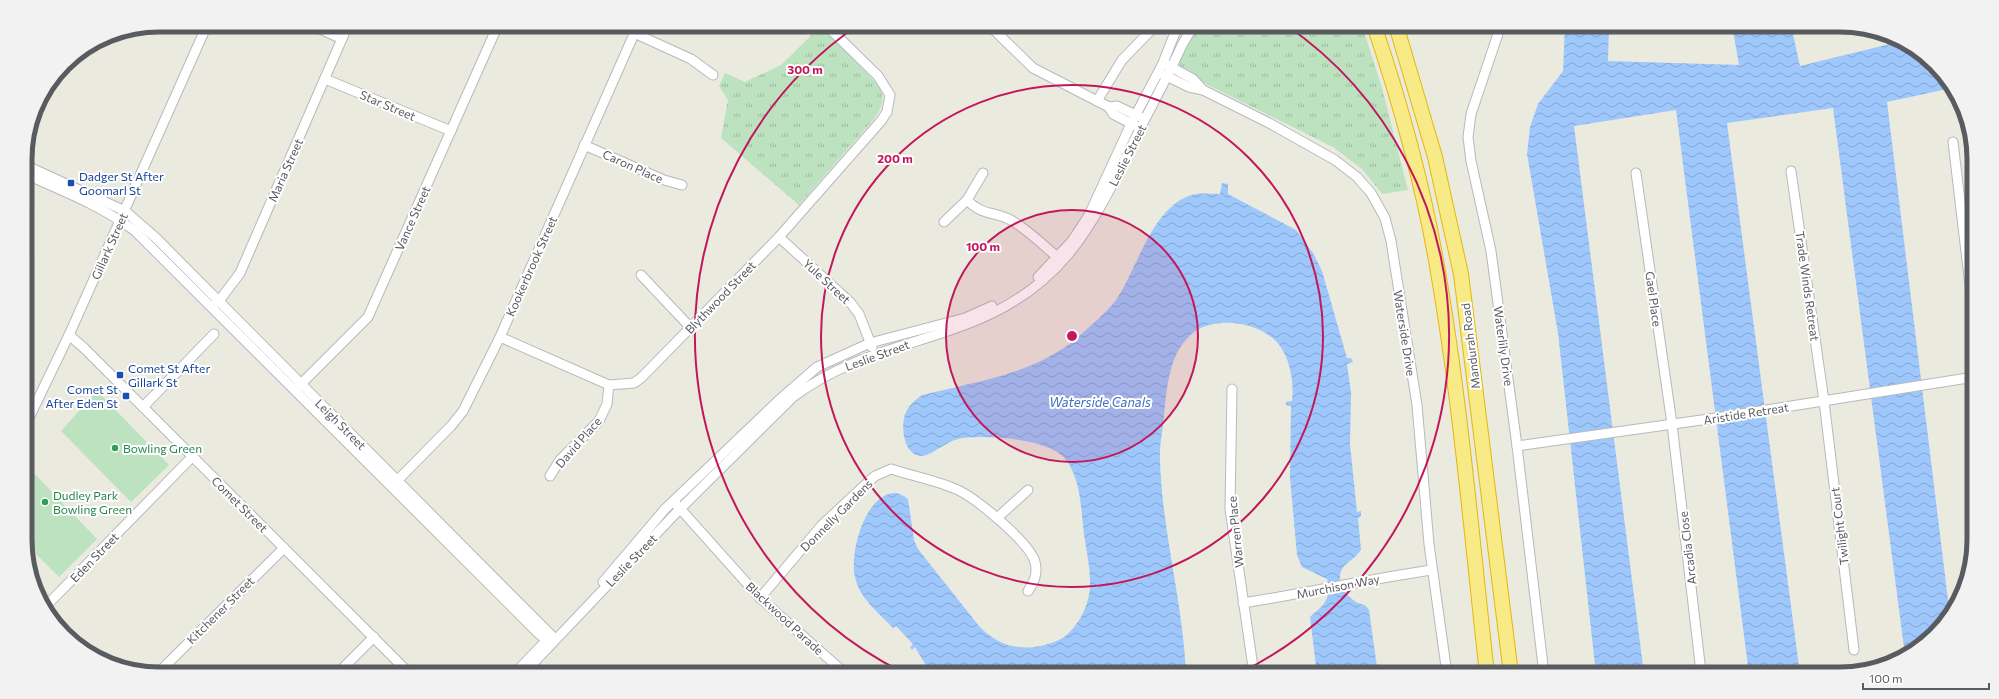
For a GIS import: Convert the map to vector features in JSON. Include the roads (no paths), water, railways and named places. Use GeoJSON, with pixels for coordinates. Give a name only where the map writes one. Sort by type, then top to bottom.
{"type":"FeatureCollection","features":[{"type":"Feature","properties":{"kind":"highway","name":"Mandurah Road"},"geometry":{"type":"LineString","coordinates":[[1376,32],[1404,122],[1422,193],[1438,271],[1455,392],[1486,667]]}},
{"type":"Feature","properties":{"kind":"highway","name":"Mandurah Road"},"geometry":{"type":"LineString","coordinates":[[1398,32],[1435,157],[1461,274],[1510,667]]}},
{"type":"Feature","properties":{"kind":"street","name":"Gillark Street"},"geometry":{"type":"LineString","coordinates":[[32,412],[69,335],[123,216],[204,32]]}},
{"type":"Feature","properties":{"kind":"street"},"geometry":{"type":"LineString","coordinates":[[326,32],[342,39]]}},
{"type":"Feature","properties":{"kind":"street","name":"Maria Street"},"geometry":{"type":"LineString","coordinates":[[215,304],[240,273],[326,79],[345,32]]}},
{"type":"Feature","properties":{"kind":"street","name":"Vance Street"},"geometry":{"type":"LineString","coordinates":[[298,387],[368,317],[495,32]]}},
{"type":"Feature","properties":{"kind":"street","name":"Kookerbrook Street"},"geometry":{"type":"LineString","coordinates":[[395,483],[451,426],[463,411],[500,337],[635,32]]}},
{"type":"Feature","properties":{"kind":"street"},"geometry":{"type":"LineString","coordinates":[[642,32],[691,59],[713,76]]}},
{"type":"Feature","properties":{"kind":"street","name":"Blythwood Street"},"geometry":{"type":"LineString","coordinates":[[500,337],[609,385],[634,384],[779,237],[887,112],[890,95],[878,76],[833,32]]}},
{"type":"Feature","properties":{"kind":"street"},"geometry":{"type":"LineString","coordinates":[[996,32],[1033,68],[1109,107],[1117,106],[1140,128]]}},
{"type":"Feature","properties":{"kind":"street"},"geometry":{"type":"LineString","coordinates":[[1097,101],[1122,60],[1149,32]]}},
{"type":"Feature","properties":{"kind":"street","name":"Leslie Street"},"geometry":{"type":"LineString","coordinates":[[551,639],[602,583],[639,537],[671,503],[778,401],[817,368],[870,343],[965,318],[1007,299],[1060,260],[1089,215],[1133,120],[1163,63],[1175,32]]}},
{"type":"Feature","properties":{"kind":"street","name":"Leslie Street"},"geometry":{"type":"LineString","coordinates":[[524,667],[793,397],[814,381],[840,368],[875,354],[968,323],[1009,304],[1044,280],[1096,217],[1190,32]]}},
{"type":"Feature","properties":{"kind":"street","name":"Waterlily Drive"},"geometry":{"type":"LineString","coordinates":[[1499,32],[1470,114],[1468,137],[1471,161],[1491,250],[1517,446],[1543,667]]}},
{"type":"Feature","properties":{"kind":"street","name":"Waterside Drive"},"geometry":{"type":"LineString","coordinates":[[1163,63],[1193,79],[1203,90]]}},
{"type":"Feature","properties":{"kind":"street","name":"Waterside Drive"},"geometry":{"type":"LineString","coordinates":[[1158,72],[1189,87],[1203,90],[1269,123],[1335,160],[1357,177],[1371,193],[1385,218],[1391,241],[1417,406],[1432,570],[1446,667]]}},
{"type":"Feature","properties":{"kind":"street","name":"Star Street"},"geometry":{"type":"LineString","coordinates":[[326,79],[451,131]]}},
{"type":"Feature","properties":{"kind":"street"},"geometry":{"type":"LineString","coordinates":[[1133,120],[1145,120]]}},
{"type":"Feature","properties":{"kind":"street"},"geometry":{"type":"LineString","coordinates":[[1953,142],[1967,260]]}},
{"type":"Feature","properties":{"kind":"street","name":"Caron Place"},"geometry":{"type":"LineString","coordinates":[[584,145],[664,180],[682,185]]}},
{"type":"Feature","properties":{"kind":"street"},"geometry":{"type":"LineString","coordinates":[[32,169],[123,216]]}},
{"type":"Feature","properties":{"kind":"street","name":"Trade Winds Retreat"},"geometry":{"type":"LineString","coordinates":[[1791,171],[1824,401]]}},
{"type":"Feature","properties":{"kind":"street"},"geometry":{"type":"LineString","coordinates":[[944,222],[967,200],[983,173]]}},
{"type":"Feature","properties":{"kind":"street","name":"Gael Place"},"geometry":{"type":"LineString","coordinates":[[1636,173],[1672,424]]}},
{"type":"Feature","properties":{"kind":"street"},"geometry":{"type":"LineString","coordinates":[[32,177],[100,208],[123,216]]}},
{"type":"Feature","properties":{"kind":"street"},"geometry":{"type":"LineString","coordinates":[[967,200],[974,207],[984,212],[1012,220],[1030,233],[1060,260]]}},
{"type":"Feature","properties":{"kind":"street","name":"Leigh Street"},"geometry":{"type":"LineString","coordinates":[[123,216],[156,238],[215,304],[395,483],[537,632],[551,639]]}},
{"type":"Feature","properties":{"kind":"street","name":"Yule Street"},"geometry":{"type":"LineString","coordinates":[[779,237],[850,302],[859,314],[875,354]]}},
{"type":"Feature","properties":{"kind":"street"},"geometry":{"type":"LineString","coordinates":[[641,275],[690,327]]}},
{"type":"Feature","properties":{"kind":"street"},"geometry":{"type":"LineString","coordinates":[[143,407],[214,334]]}},
{"type":"Feature","properties":{"kind":"street","name":"Comet Street"},"geometry":{"type":"LineString","coordinates":[[69,335],[403,667]]}},
{"type":"Feature","properties":{"kind":"street","name":"Aristide Retreat"},"geometry":{"type":"LineString","coordinates":[[1517,446],[1716,418],[1967,378]]}},
{"type":"Feature","properties":{"kind":"street","name":"David Place"},"geometry":{"type":"LineString","coordinates":[[550,476],[560,460],[599,421],[607,404],[609,385]]}},
{"type":"Feature","properties":{"kind":"street","name":"Warren Place"},"geometry":{"type":"LineString","coordinates":[[1232,389],[1230,509],[1253,667]]}},
{"type":"Feature","properties":{"kind":"street","name":"Twilight Court"},"geometry":{"type":"LineString","coordinates":[[1824,401],[1854,650]]}},
{"type":"Feature","properties":{"kind":"street","name":"Arcadia Close"},"geometry":{"type":"LineString","coordinates":[[1672,424],[1700,667]]}},
{"type":"Feature","properties":{"kind":"street","name":"Eden Street"},"geometry":{"type":"LineString","coordinates":[[49,603],[192,457]]}},
{"type":"Feature","properties":{"kind":"street","name":"Donnelly Gardens"},"geometry":{"type":"LineString","coordinates":[[760,598],[822,525],[867,482],[891,469],[957,490],[978,502],[997,518],[1032,554],[1036,573],[1034,582],[1028,591]]}},
{"type":"Feature","properties":{"kind":"street"},"geometry":{"type":"LineString","coordinates":[[997,518],[1028,490]]}},
{"type":"Feature","properties":{"kind":"street","name":"Blackwood Parade"},"geometry":{"type":"LineString","coordinates":[[671,503],[709,541],[760,598],[838,667]]}},
{"type":"Feature","properties":{"kind":"street","name":"Kitchener Street"},"geometry":{"type":"LineString","coordinates":[[164,667],[284,548]]}},
{"type":"Feature","properties":{"kind":"street","name":"Murchison Way"},"geometry":{"type":"LineString","coordinates":[[1244,603],[1298,594],[1368,579],[1432,570]]}},
{"type":"Feature","properties":{"kind":"street"},"geometry":{"type":"LineString","coordinates":[[345,667],[374,637]]}},
{"type":"Feature","properties":{"kind":"water"},"geometry":{"type":"Polygon","coordinates":[[[1565,32],[1609,32],[1608,61],[1739,65],[1733,32],[1793,32],[1800,66],[1892,43],[1904,49],[1930,69],[1946,89],[1887,102],[1949,606],[1924,635],[1904,650],[1833,108],[1727,123],[1799,667],[1748,667],[1676,110],[1574,126],[1643,667],[1595,667],[1558,333],[1527,154],[1530,127],[1538,104],[1563,71],[1565,32]]]}},
{"type":"Feature","properties":{"kind":"water","name":"Waterside Canals"},"geometry":{"type":"Polygon","coordinates":[[[1222,183],[1228,184],[1228,194],[1296,230],[1313,253],[1322,271],[1347,358],[1351,358],[1353,362],[1347,364],[1351,393],[1350,444],[1357,512],[1361,511],[1361,516],[1358,518],[1361,550],[1345,565],[1340,575],[1340,580],[1348,595],[1369,610],[1377,667],[1316,667],[1310,617],[1320,609],[1326,601],[1328,586],[1327,579],[1302,567],[1297,555],[1290,478],[1291,406],[1286,405],[1286,402],[1292,401],[1293,387],[1291,373],[1284,352],[1273,338],[1253,327],[1242,324],[1218,323],[1197,330],[1191,335],[1179,350],[1174,360],[1169,375],[1160,449],[1164,514],[1181,620],[1185,667],[927,667],[915,647],[912,650],[910,647],[913,645],[911,642],[896,626],[893,628],[876,611],[865,598],[857,585],[854,567],[854,554],[861,527],[867,514],[875,503],[884,496],[896,493],[908,499],[914,540],[918,549],[979,626],[985,632],[1004,644],[1027,648],[1046,645],[1064,637],[1080,619],[1089,597],[1090,582],[1078,487],[1072,469],[1059,453],[1047,447],[1032,443],[983,437],[958,439],[924,456],[920,456],[914,454],[910,450],[904,438],[903,424],[906,412],[913,402],[922,395],[1003,375],[1042,360],[1060,350],[1077,338],[1116,300],[1148,238],[1168,209],[1181,200],[1196,194],[1220,194],[1222,183]]]}},
{"type":"Feature","properties":{"kind":"place","name":"Dadger St After Goomarl St"},"geometry":{"type":"Point","coordinates":[71,183]}},
{"type":"Feature","properties":{"kind":"place","name":"Comet St After Gillark St"},"geometry":{"type":"Point","coordinates":[120,375]}},
{"type":"Feature","properties":{"kind":"place","name":"Comet St After Eden St"},"geometry":{"type":"Point","coordinates":[126,396]}},
{"type":"Feature","properties":{"kind":"place","name":"Bowling Green"},"geometry":{"type":"Point","coordinates":[115,448]}},
{"type":"Feature","properties":{"kind":"place","name":"Dudley Park Bowling Green"},"geometry":{"type":"Point","coordinates":[45,502]}}]}
